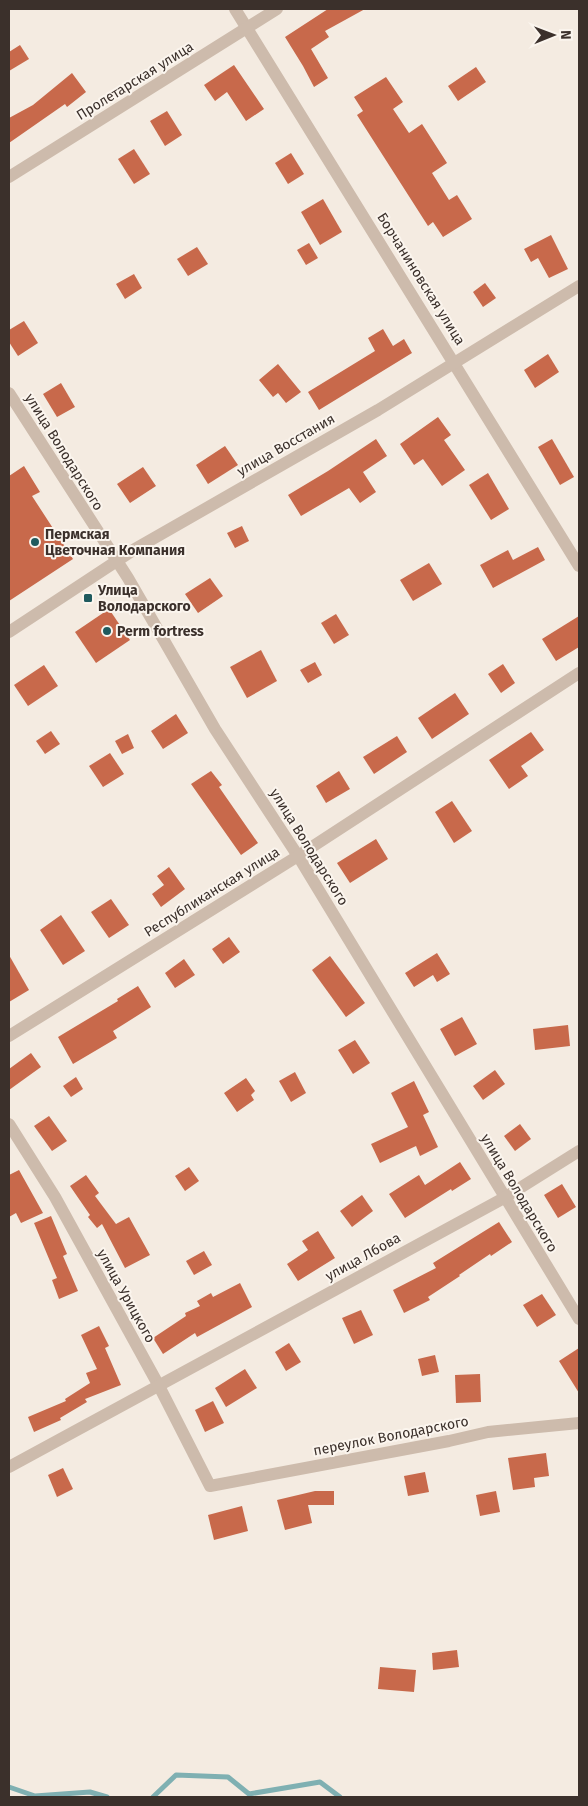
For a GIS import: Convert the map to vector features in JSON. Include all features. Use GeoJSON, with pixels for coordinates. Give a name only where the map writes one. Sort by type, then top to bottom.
{"type":"FeatureCollection","features":[{"type":"Feature","properties":{"kind":"street","name":"Борчаниновская улица"},"geometry":{"type":"LineString","coordinates":[[235,9],[579,566]]}},
{"type":"Feature","properties":{"kind":"street","name":"Пролетарская улица"},"geometry":{"type":"LineString","coordinates":[[9,176],[277,9]]}},
{"type":"Feature","properties":{"kind":"street","name":"улица Восстания"},"geometry":{"type":"LineString","coordinates":[[9,632],[116,561],[378,410],[579,286]]}},
{"type":"Feature","properties":{"kind":"street","name":"улица Володарского"},"geometry":{"type":"LineString","coordinates":[[9,393],[128,578],[215,729],[298,856],[579,1319]]}},
{"type":"Feature","properties":{"kind":"street","name":"Республиканская улица"},"geometry":{"type":"LineString","coordinates":[[9,1036],[298,856],[579,673]]}},
{"type":"Feature","properties":{"kind":"street","name":"улица Урицкого"},"geometry":{"type":"LineString","coordinates":[[9,1124],[55,1197],[159,1386],[210,1486]]}},
{"type":"Feature","properties":{"kind":"street","name":"улица Лбова"},"geometry":{"type":"LineString","coordinates":[[9,1467],[504,1198],[579,1151]]}},
{"type":"Feature","properties":{"kind":"street","name":"переулок Володарского"},"geometry":{"type":"LineString","coordinates":[[210,1486],[449,1442],[488,1432],[579,1423]]}},
{"type":"Feature","properties":{"kind":"building"},"geometry":{"type":"Polygon","coordinates":[[[328,9],[365,9],[325,31],[329,37],[311,49],[328,78],[314,87],[285,37],[328,9]]]}},
{"type":"Feature","properties":{"kind":"building"},"geometry":{"type":"Polygon","coordinates":[[[20,45],[29,59],[9,71],[9,52],[20,45]]]}},
{"type":"Feature","properties":{"kind":"building"},"geometry":{"type":"Polygon","coordinates":[[[234,65],[264,109],[246,121],[227,92],[215,101],[204,85],[234,65]]]}},
{"type":"Feature","properties":{"kind":"building"},"geometry":{"type":"Polygon","coordinates":[[[476,67],[486,82],[458,101],[448,86],[476,67]]]}},
{"type":"Feature","properties":{"kind":"building"},"geometry":{"type":"Polygon","coordinates":[[[72,73],[86,92],[67,107],[65,104],[9,143],[9,118],[33,105],[72,73]]]}},
{"type":"Feature","properties":{"kind":"building"},"geometry":{"type":"Polygon","coordinates":[[[386,77],[403,102],[393,109],[409,133],[422,124],[447,163],[432,173],[449,200],[457,195],[472,219],[443,237],[433,222],[428,226],[357,115],[363,111],[354,97],[386,77]]]}},
{"type":"Feature","properties":{"kind":"building"},"geometry":{"type":"Polygon","coordinates":[[[167,111],[182,135],[165,146],[150,121],[167,111]]]}},
{"type":"Feature","properties":{"kind":"building"},"geometry":{"type":"Polygon","coordinates":[[[134,149],[150,174],[134,184],[118,159],[134,149]]]}},
{"type":"Feature","properties":{"kind":"building"},"geometry":{"type":"Polygon","coordinates":[[[291,153],[304,174],[288,184],[275,163],[291,153]]]}},
{"type":"Feature","properties":{"kind":"building"},"geometry":{"type":"Polygon","coordinates":[[[323,199],[342,232],[320,245],[301,212],[323,199]]]}},
{"type":"Feature","properties":{"kind":"building"},"geometry":{"type":"Polygon","coordinates":[[[551,235],[568,269],[549,278],[538,258],[531,262],[524,249],[551,235]]]}},
{"type":"Feature","properties":{"kind":"building"},"geometry":{"type":"Polygon","coordinates":[[[309,243],[318,258],[306,265],[297,250],[309,243]]]}},
{"type":"Feature","properties":{"kind":"building"},"geometry":{"type":"Polygon","coordinates":[[[197,247],[208,264],[188,276],[177,259],[197,247]]]}},
{"type":"Feature","properties":{"kind":"building"},"geometry":{"type":"Polygon","coordinates":[[[134,274],[142,288],[125,299],[116,284],[134,274]]]}},
{"type":"Feature","properties":{"kind":"building"},"geometry":{"type":"Polygon","coordinates":[[[485,283],[496,298],[483,307],[473,292],[485,283]]]}},
{"type":"Feature","properties":{"kind":"building"},"geometry":{"type":"Polygon","coordinates":[[[24,321],[38,343],[18,356],[9,342],[9,330],[24,321]]]}},
{"type":"Feature","properties":{"kind":"building"},"geometry":{"type":"Polygon","coordinates":[[[383,329],[393,346],[404,339],[412,353],[319,410],[308,392],[375,351],[368,338],[383,329]]]}},
{"type":"Feature","properties":{"kind":"building"},"geometry":{"type":"Polygon","coordinates":[[[548,354],[559,372],[535,388],[524,370],[548,354]]]}},
{"type":"Feature","properties":{"kind":"building"},"geometry":{"type":"Polygon","coordinates":[[[278,364],[301,392],[286,403],[278,393],[273,397],[259,380],[278,364]]]}},
{"type":"Feature","properties":{"kind":"building"},"geometry":{"type":"Polygon","coordinates":[[[61,383],[75,407],[57,417],[43,394],[61,383]]]}},
{"type":"Feature","properties":{"kind":"building"},"geometry":{"type":"Polygon","coordinates":[[[438,417],[451,435],[444,440],[465,470],[442,486],[423,459],[414,465],[400,444],[438,417]]]}},
{"type":"Feature","properties":{"kind":"building"},"geometry":{"type":"Polygon","coordinates":[[[376,439],[387,456],[363,472],[376,492],[360,503],[349,488],[301,516],[288,495],[376,439]]]}},
{"type":"Feature","properties":{"kind":"building"},"geometry":{"type":"Polygon","coordinates":[[[552,439],[574,477],[560,485],[538,447],[552,439]]]}},
{"type":"Feature","properties":{"kind":"building"},"geometry":{"type":"Polygon","coordinates":[[[225,446],[238,465],[208,484],[196,465],[225,446]]]}},
{"type":"Feature","properties":{"kind":"building","name":"Пермская Цветочная Компания"},"geometry":{"type":"Polygon","coordinates":[[[24,466],[40,492],[32,496],[73,559],[9,601],[9,476],[24,466]]]}},
{"type":"Feature","properties":{"kind":"building"},"geometry":{"type":"Polygon","coordinates":[[[143,467],[156,486],[130,503],[117,484],[143,467]]]}},
{"type":"Feature","properties":{"kind":"building"},"geometry":{"type":"Polygon","coordinates":[[[488,473],[509,509],[491,520],[469,485],[488,473]]]}},
{"type":"Feature","properties":{"kind":"building"},"geometry":{"type":"Polygon","coordinates":[[[242,526],[249,541],[235,548],[227,533],[242,526]]]}},
{"type":"Feature","properties":{"kind":"building"},"geometry":{"type":"Polygon","coordinates":[[[538,547],[545,560],[493,588],[480,565],[508,550],[513,560],[538,547]]]}},
{"type":"Feature","properties":{"kind":"building"},"geometry":{"type":"Polygon","coordinates":[[[429,563],[442,584],[413,601],[400,580],[429,563]]]}},
{"type":"Feature","properties":{"kind":"building"},"geometry":{"type":"Polygon","coordinates":[[[210,578],[223,596],[198,613],[185,594],[210,578]]]}},
{"type":"Feature","properties":{"kind":"building"},"geometry":{"type":"Polygon","coordinates":[[[109,609],[130,640],[96,663],[75,632],[109,609]]]}},
{"type":"Feature","properties":{"kind":"building"},"geometry":{"type":"Polygon","coordinates":[[[336,614],[349,635],[334,644],[321,623],[336,614]]]}},
{"type":"Feature","properties":{"kind":"building"},"geometry":{"type":"Polygon","coordinates":[[[579,616],[579,647],[556,661],[542,639],[579,616]]]}},
{"type":"Feature","properties":{"kind":"building"},"geometry":{"type":"Polygon","coordinates":[[[261,650],[277,681],[247,698],[230,667],[261,650]]]}},
{"type":"Feature","properties":{"kind":"building"},"geometry":{"type":"Polygon","coordinates":[[[315,662],[322,675],[308,683],[300,670],[315,662]]]}},
{"type":"Feature","properties":{"kind":"building"},"geometry":{"type":"Polygon","coordinates":[[[503,664],[515,683],[501,693],[488,674],[503,664]]]}},
{"type":"Feature","properties":{"kind":"building"},"geometry":{"type":"Polygon","coordinates":[[[44,665],[58,686],[28,706],[14,685],[44,665]]]}},
{"type":"Feature","properties":{"kind":"building"},"geometry":{"type":"Polygon","coordinates":[[[455,693],[469,714],[432,739],[418,718],[455,693]]]}},
{"type":"Feature","properties":{"kind":"building"},"geometry":{"type":"Polygon","coordinates":[[[176,714],[188,733],[163,749],[151,731],[176,714]]]}},
{"type":"Feature","properties":{"kind":"building"},"geometry":{"type":"Polygon","coordinates":[[[51,731],[60,744],[45,754],[36,741],[51,731]]]}},
{"type":"Feature","properties":{"kind":"building"},"geometry":{"type":"Polygon","coordinates":[[[531,732],[544,750],[521,766],[528,776],[509,789],[489,760],[531,732]]]}},
{"type":"Feature","properties":{"kind":"building"},"geometry":{"type":"Polygon","coordinates":[[[128,734],[134,748],[122,754],[115,741],[128,734]]]}},
{"type":"Feature","properties":{"kind":"building"},"geometry":{"type":"Polygon","coordinates":[[[397,736],[407,752],[374,774],[363,757],[397,736]]]}},
{"type":"Feature","properties":{"kind":"building"},"geometry":{"type":"Polygon","coordinates":[[[110,753],[124,774],[103,787],[89,766],[110,753]]]}},
{"type":"Feature","properties":{"kind":"building"},"geometry":{"type":"Polygon","coordinates":[[[211,771],[222,785],[219,787],[258,843],[241,855],[191,784],[211,771]]]}},
{"type":"Feature","properties":{"kind":"building"},"geometry":{"type":"Polygon","coordinates":[[[339,771],[350,789],[326,803],[316,786],[339,771]]]}},
{"type":"Feature","properties":{"kind":"building"},"geometry":{"type":"Polygon","coordinates":[[[452,801],[472,831],[454,843],[435,812],[452,801]]]}},
{"type":"Feature","properties":{"kind":"building"},"geometry":{"type":"Polygon","coordinates":[[[376,839],[388,859],[350,883],[337,863],[376,839]]]}},
{"type":"Feature","properties":{"kind":"building"},"geometry":{"type":"Polygon","coordinates":[[[169,867],[185,889],[161,907],[152,894],[164,885],[157,876],[169,867]]]}},
{"type":"Feature","properties":{"kind":"building"},"geometry":{"type":"Polygon","coordinates":[[[111,899],[129,925],[109,938],[91,912],[111,899]]]}},
{"type":"Feature","properties":{"kind":"building"},"geometry":{"type":"Polygon","coordinates":[[[61,915],[85,951],[63,965],[40,930],[61,915]]]}},
{"type":"Feature","properties":{"kind":"building"},"geometry":{"type":"Polygon","coordinates":[[[229,937],[240,952],[223,964],[212,949],[229,937]]]}},
{"type":"Feature","properties":{"kind":"building"},"geometry":{"type":"Polygon","coordinates":[[[437,953],[450,974],[437,982],[433,975],[414,987],[405,973],[437,953]]]}},
{"type":"Feature","properties":{"kind":"building"},"geometry":{"type":"Polygon","coordinates":[[[9,955],[29,990],[9,1002],[9,955]]]}},
{"type":"Feature","properties":{"kind":"building"},"geometry":{"type":"Polygon","coordinates":[[[330,956],[365,1003],[346,1017],[312,970],[330,956]]]}},
{"type":"Feature","properties":{"kind":"building"},"geometry":{"type":"Polygon","coordinates":[[[184,959],[195,975],[175,988],[165,973],[184,959]]]}},
{"type":"Feature","properties":{"kind":"building"},"geometry":{"type":"Polygon","coordinates":[[[138,986],[151,1007],[113,1031],[117,1038],[73,1064],[58,1037],[118,1001],[117,999],[138,986]]]}},
{"type":"Feature","properties":{"kind":"building"},"geometry":{"type":"Polygon","coordinates":[[[462,1017],[477,1044],[455,1056],[440,1029],[462,1017]]]}},
{"type":"Feature","properties":{"kind":"building"},"geometry":{"type":"Polygon","coordinates":[[[568,1025],[570,1046],[535,1050],[533,1029],[568,1025]]]}},
{"type":"Feature","properties":{"kind":"building"},"geometry":{"type":"Polygon","coordinates":[[[355,1040],[370,1063],[353,1074],[338,1050],[355,1040]]]}},
{"type":"Feature","properties":{"kind":"building"},"geometry":{"type":"Polygon","coordinates":[[[31,1053],[41,1067],[9,1090],[9,1069],[31,1053]]]}},
{"type":"Feature","properties":{"kind":"building"},"geometry":{"type":"Polygon","coordinates":[[[495,1070],[505,1084],[483,1100],[473,1086],[495,1070]]]}},
{"type":"Feature","properties":{"kind":"building"},"geometry":{"type":"Polygon","coordinates":[[[295,1072],[306,1093],[291,1102],[279,1081],[295,1072]]]}},
{"type":"Feature","properties":{"kind":"building"},"geometry":{"type":"Polygon","coordinates":[[[76,1077],[83,1089],[71,1097],[63,1086],[76,1077]]]}},
{"type":"Feature","properties":{"kind":"building"},"geometry":{"type":"Polygon","coordinates":[[[246,1078],[255,1091],[251,1095],[254,1100],[237,1112],[224,1093],[246,1078]]]}},
{"type":"Feature","properties":{"kind":"building"},"geometry":{"type":"Polygon","coordinates":[[[414,1081],[429,1112],[423,1115],[438,1147],[420,1156],[416,1146],[380,1163],[371,1144],[408,1127],[391,1093],[414,1081]]]}},
{"type":"Feature","properties":{"kind":"building"},"geometry":{"type":"Polygon","coordinates":[[[49,1116],[67,1141],[52,1151],[34,1126],[49,1116]]]}},
{"type":"Feature","properties":{"kind":"building"},"geometry":{"type":"Polygon","coordinates":[[[520,1124],[531,1139],[515,1151],[504,1136],[520,1124]]]}},
{"type":"Feature","properties":{"kind":"building"},"geometry":{"type":"Polygon","coordinates":[[[460,1162],[471,1179],[452,1191],[451,1189],[405,1218],[389,1194],[419,1175],[425,1185],[460,1162]]]}},
{"type":"Feature","properties":{"kind":"building"},"geometry":{"type":"Polygon","coordinates":[[[189,1167],[199,1181],[185,1191],[175,1176],[189,1167]]]}},
{"type":"Feature","properties":{"kind":"building"},"geometry":{"type":"Polygon","coordinates":[[[19,1170],[43,1213],[21,1223],[16,1213],[9,1217],[9,1175],[19,1170]]]}},
{"type":"Feature","properties":{"kind":"building"},"geometry":{"type":"Polygon","coordinates":[[[86,1175],[99,1193],[95,1196],[116,1224],[129,1217],[150,1255],[125,1268],[102,1224],[97,1228],[88,1217],[90,1215],[70,1186],[86,1175]]]}},
{"type":"Feature","properties":{"kind":"building"},"geometry":{"type":"Polygon","coordinates":[[[562,1184],[576,1207],[558,1218],[544,1195],[562,1184]]]}},
{"type":"Feature","properties":{"kind":"building"},"geometry":{"type":"Polygon","coordinates":[[[362,1195],[373,1211],[352,1227],[340,1211],[362,1195]]]}},
{"type":"Feature","properties":{"kind":"building"},"geometry":{"type":"Polygon","coordinates":[[[51,1216],[67,1254],[63,1256],[78,1291],[59,1299],[52,1280],[57,1278],[34,1223],[51,1216]]]}},
{"type":"Feature","properties":{"kind":"building"},"geometry":{"type":"Polygon","coordinates":[[[499,1222],[512,1242],[459,1275],[428,1297],[430,1300],[404,1313],[393,1290],[436,1268],[433,1263],[499,1222]]]}},
{"type":"Feature","properties":{"kind":"building"},"geometry":{"type":"Polygon","coordinates":[[[318,1231],[335,1258],[298,1281],[287,1264],[308,1250],[302,1241],[318,1231]]]}},
{"type":"Feature","properties":{"kind":"building"},"geometry":{"type":"Polygon","coordinates":[[[204,1251],[212,1265],[194,1275],[186,1261],[204,1251]]]}},
{"type":"Feature","properties":{"kind":"building"},"geometry":{"type":"Polygon","coordinates":[[[240,1283],[252,1307],[197,1337],[195,1333],[163,1354],[153,1338],[186,1316],[185,1313],[200,1306],[197,1301],[211,1293],[213,1297],[240,1283]]]}},
{"type":"Feature","properties":{"kind":"building"},"geometry":{"type":"Polygon","coordinates":[[[542,1294],[556,1315],[537,1327],[523,1305],[542,1294]]]}},
{"type":"Feature","properties":{"kind":"building"},"geometry":{"type":"Polygon","coordinates":[[[361,1310],[373,1335],[354,1344],[342,1318],[361,1310]]]}},
{"type":"Feature","properties":{"kind":"building"},"geometry":{"type":"Polygon","coordinates":[[[99,1326],[109,1346],[105,1348],[121,1385],[85,1399],[87,1402],[60,1418],[61,1420],[34,1432],[28,1417],[66,1401],[65,1399],[90,1383],[86,1373],[97,1369],[81,1335],[99,1326]]]}},
{"type":"Feature","properties":{"kind":"building"},"geometry":{"type":"Polygon","coordinates":[[[289,1343],[301,1362],[286,1371],[275,1352],[289,1343]]]}},
{"type":"Feature","properties":{"kind":"building"},"geometry":{"type":"Polygon","coordinates":[[[579,1348],[579,1393],[559,1361],[579,1348]]]}},
{"type":"Feature","properties":{"kind":"building"},"geometry":{"type":"Polygon","coordinates":[[[435,1355],[439,1372],[422,1376],[418,1359],[435,1355]]]}},
{"type":"Feature","properties":{"kind":"building"},"geometry":{"type":"Polygon","coordinates":[[[245,1369],[257,1388],[226,1407],[215,1388],[245,1369]]]}},
{"type":"Feature","properties":{"kind":"building"},"geometry":{"type":"Polygon","coordinates":[[[480,1374],[481,1402],[456,1403],[455,1375],[480,1374]]]}},
{"type":"Feature","properties":{"kind":"building"},"geometry":{"type":"Polygon","coordinates":[[[213,1401],[224,1423],[205,1432],[195,1410],[213,1401]]]}},
{"type":"Feature","properties":{"kind":"building"},"geometry":{"type":"Polygon","coordinates":[[[546,1453],[549,1476],[534,1478],[535,1487],[513,1490],[508,1458],[546,1453]]]}},
{"type":"Feature","properties":{"kind":"building"},"geometry":{"type":"Polygon","coordinates":[[[63,1468],[73,1489],[57,1497],[48,1475],[63,1468]]]}},
{"type":"Feature","properties":{"kind":"building"},"geometry":{"type":"Polygon","coordinates":[[[425,1472],[429,1492],[408,1496],[404,1476],[425,1472]]]}},
{"type":"Feature","properties":{"kind":"building"},"geometry":{"type":"Polygon","coordinates":[[[315,1491],[334,1491],[334,1505],[308,1505],[312,1523],[285,1530],[277,1500],[315,1491]]]}},
{"type":"Feature","properties":{"kind":"building"},"geometry":{"type":"Polygon","coordinates":[[[496,1491],[500,1512],[480,1516],[476,1495],[496,1491]]]}},
{"type":"Feature","properties":{"kind":"building"},"geometry":{"type":"Polygon","coordinates":[[[242,1506],[248,1531],[214,1540],[208,1515],[242,1506]]]}},
{"type":"Feature","properties":{"kind":"building"},"geometry":{"type":"Polygon","coordinates":[[[457,1650],[459,1667],[433,1670],[432,1653],[457,1650]]]}},
{"type":"Feature","properties":{"kind":"building"},"geometry":{"type":"Polygon","coordinates":[[[380,1667],[416,1670],[414,1692],[378,1689],[380,1667]]]}},
{"type":"Feature","properties":{"kind":"waterway"},"geometry":{"type":"LineString","coordinates":[[153,1797],[176,1775],[228,1777],[249,1794],[320,1782],[340,1797]]}},
{"type":"Feature","properties":{"kind":"waterway"},"geometry":{"type":"LineString","coordinates":[[9,1787],[35,1796],[90,1792],[107,1797]]}},
{"type":"Feature","properties":{"kind":"place","name":"Пермская Цветочная Компания"},"geometry":{"type":"Point","coordinates":[35,542]}},
{"type":"Feature","properties":{"kind":"place","name":"Улица Володарского"},"geometry":{"type":"Point","coordinates":[88,598]}},
{"type":"Feature","properties":{"kind":"place","name":"Perm fortress"},"geometry":{"type":"Point","coordinates":[107,631]}}]}
